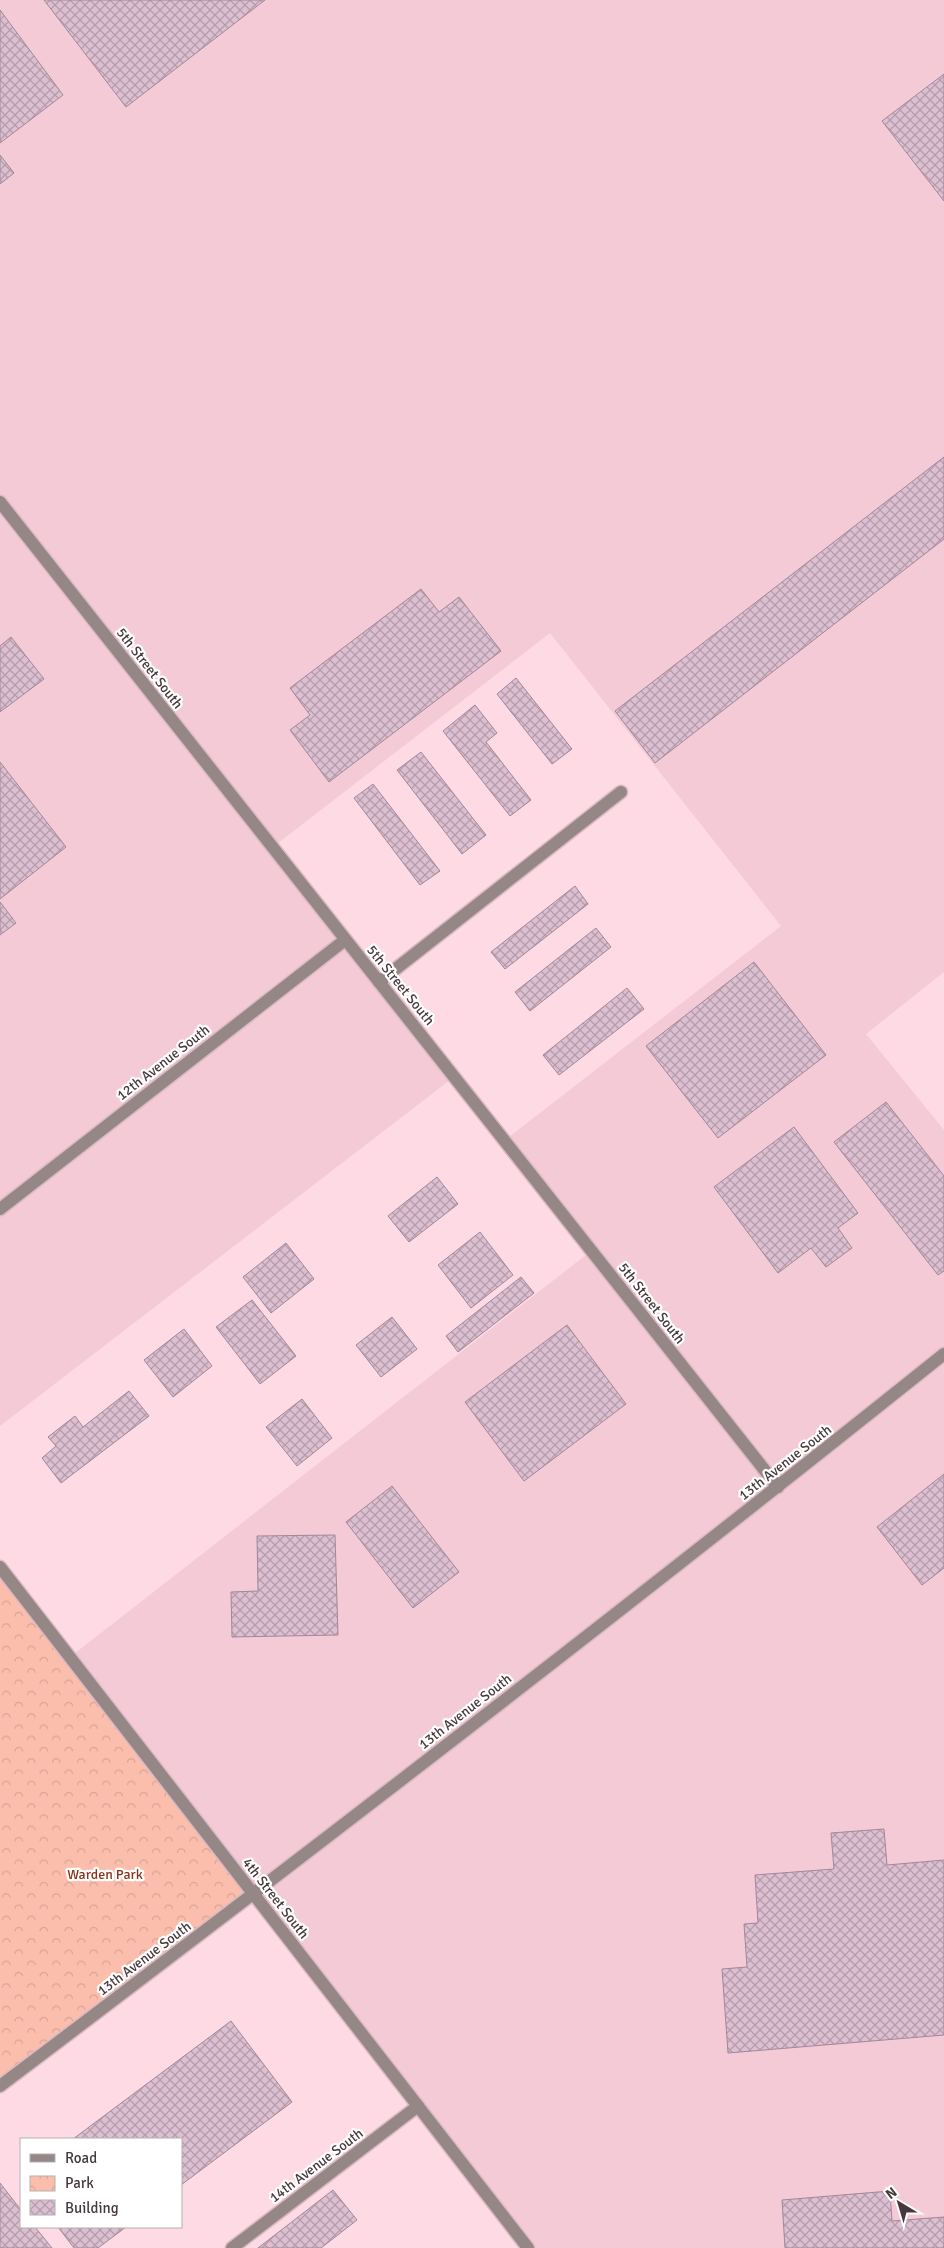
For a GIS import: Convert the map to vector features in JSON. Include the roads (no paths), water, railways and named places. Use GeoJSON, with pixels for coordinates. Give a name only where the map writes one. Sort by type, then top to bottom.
{"type":"FeatureCollection","features":[{"type":"Feature","properties":{"kind":"street","name":"5th Street South"},"geometry":{"type":"LineString","coordinates":[[0,502],[778,1487]]}},
{"type":"Feature","properties":{"kind":"street"},"geometry":{"type":"LineString","coordinates":[[379,982],[621,792]]}},
{"type":"Feature","properties":{"kind":"street","name":"12th Avenue South"},"geometry":{"type":"LineString","coordinates":[[0,1209],[346,940]]}},
{"type":"Feature","properties":{"kind":"street","name":"13th Avenue South"},"geometry":{"type":"LineString","coordinates":[[0,2086],[254,1894],[778,1487],[944,1354]]}},
{"type":"Feature","properties":{"kind":"street","name":"4th Street South"},"geometry":{"type":"LineString","coordinates":[[0,1566],[528,2248]]}},
{"type":"Feature","properties":{"kind":"street","name":"14th Avenue South"},"geometry":{"type":"LineString","coordinates":[[232,2248],[418,2106]]}},
{"type":"Feature","properties":{"kind":"park label","name":"Warden Park"},"geometry":{"type":"Point","coordinates":[105,1874]}}]}
